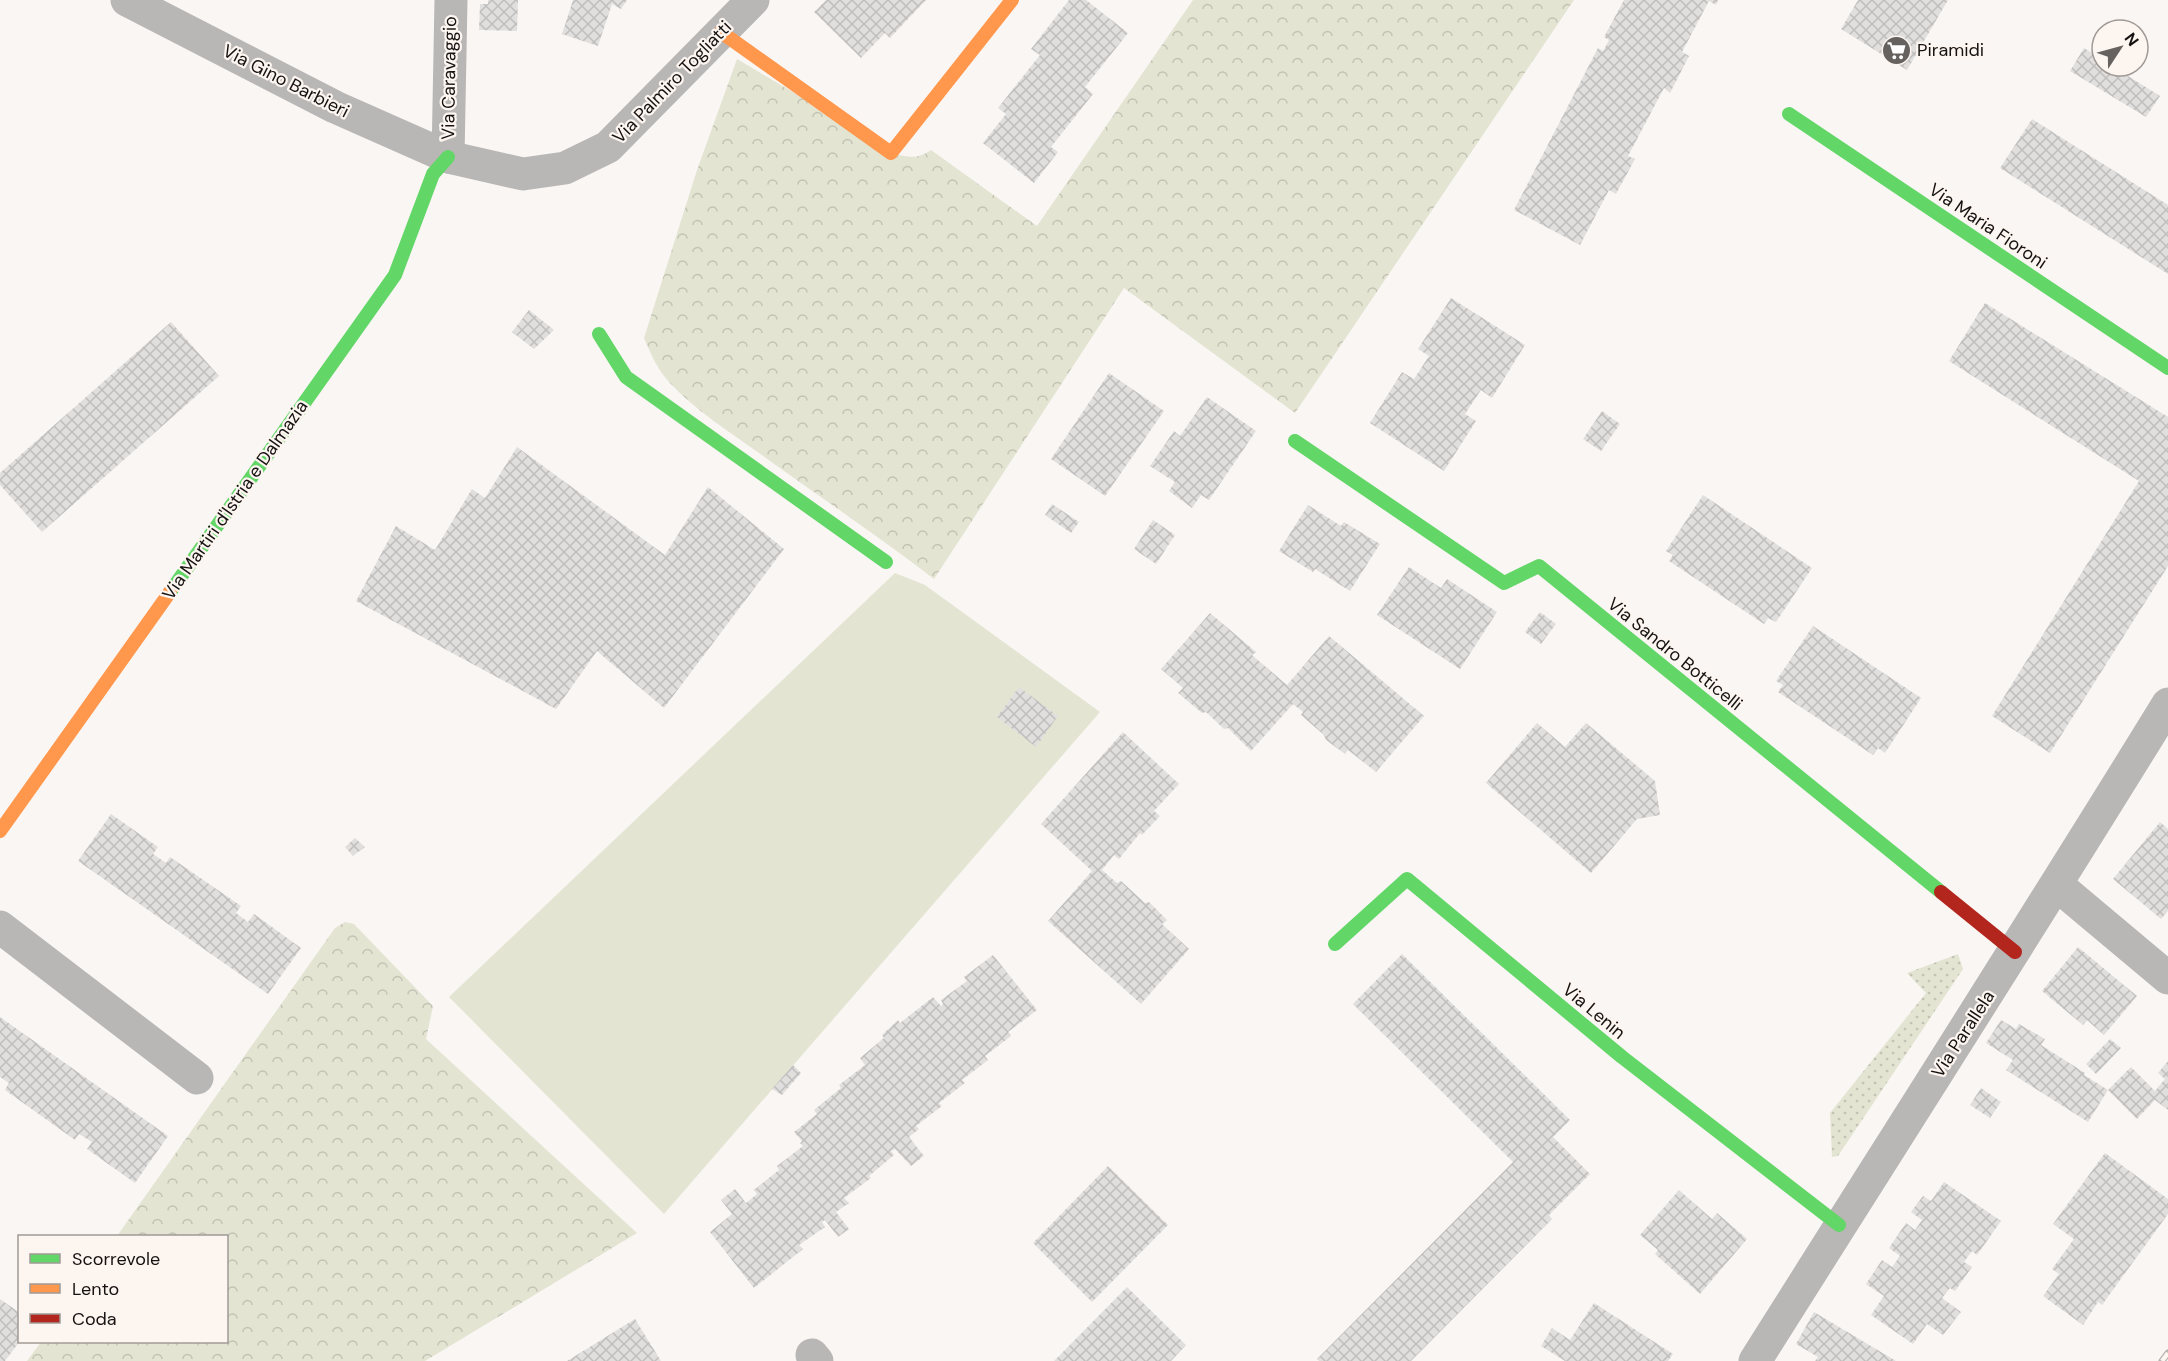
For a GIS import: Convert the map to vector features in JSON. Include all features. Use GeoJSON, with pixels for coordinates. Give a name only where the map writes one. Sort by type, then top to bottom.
{"type":"FeatureCollection","features":[{"type":"Feature","properties":{"kind":"street","name":"Via Gino Barbieri"},"geometry":{"type":"LineString","coordinates":[[127,0],[335,107],[448,157]]}},
{"type":"Feature","properties":{"kind":"street","name":"Via Caravaggio"},"geometry":{"type":"LineString","coordinates":[[448,157],[451,0]]}},
{"type":"Feature","properties":{"kind":"street","name":"Via Palmiro Togliatti"},"geometry":{"type":"LineString","coordinates":[[448,157],[523,174],[565,168],[608,147],[753,0]]}},
{"type":"Feature","properties":{"kind":"street"},"geometry":{"type":"LineString","coordinates":[[721,32],[891,153],[1012,0]]}},
{"type":"Feature","properties":{"kind":"street","name":"Via Maria Fioroni"},"geometry":{"type":"LineString","coordinates":[[1789,114],[2168,368]]}},
{"type":"Feature","properties":{"kind":"street","name":"Via Martiri d'Istria e Dalmazia"},"geometry":{"type":"LineString","coordinates":[[0,831],[394,275],[433,174],[448,157]]}},
{"type":"Feature","properties":{"kind":"street"},"geometry":{"type":"LineString","coordinates":[[599,334],[626,377],[886,562]]}},
{"type":"Feature","properties":{"kind":"street","name":"Via Sandro Botticelli"},"geometry":{"type":"LineString","coordinates":[[1296,441],[1504,583],[1539,566],[2015,952]]}},
{"type":"Feature","properties":{"kind":"street","name":"Via Parallela"},"geometry":{"type":"LineString","coordinates":[[1755,1361],[1839,1225],[2015,952],[2168,704]]}},
{"type":"Feature","properties":{"kind":"street","name":"Via Lenin"},"geometry":{"type":"LineString","coordinates":[[1335,944],[1407,879],[1622,1057],[1839,1225]]}},
{"type":"Feature","properties":{"kind":"street"},"geometry":{"type":"LineString","coordinates":[[2057,885],[2168,978]]}},
{"type":"Feature","properties":{"kind":"street"},"geometry":{"type":"LineString","coordinates":[[0,927],[197,1078]]}},
{"type":"Feature","properties":{"kind":"green space"},"geometry":{"type":"Polygon","coordinates":[[[1193,0],[1574,0],[1295,413],[1124,288],[934,579],[712,420],[679,392],[661,372],[644,338],[697,170],[737,59],[899,155],[916,157],[931,150],[1037,226],[1193,0]]]}},
{"type":"Feature","properties":{"kind":"green space"},"geometry":{"type":"Polygon","coordinates":[[[895,573],[925,585],[1100,712],[664,1214],[449,997],[895,573]]]}},
{"type":"Feature","properties":{"kind":"green space"},"geometry":{"type":"Polygon","coordinates":[[[345,922],[354,924],[433,1006],[426,1039],[637,1233],[425,1361],[27,1361],[40,1343],[228,1343],[228,1235],[118,1235],[335,928],[345,922]]]}},
{"type":"Feature","properties":{"kind":"green space"},"geometry":{"type":"Polygon","coordinates":[[[1958,954],[1963,969],[1838,1156],[1832,1157],[1830,1113],[1926,993],[1907,973],[1958,954]]]}},
{"type":"Feature","properties":{"kind":"building"},"geometry":{"type":"Polygon","coordinates":[[[488,0],[518,0],[517,31],[479,30],[480,4],[488,4],[488,0]]]}},
{"type":"Feature","properties":{"kind":"building"},"geometry":{"type":"Polygon","coordinates":[[[573,0],[627,0],[621,9],[612,4],[598,46],[562,34],[573,0]]]}},
{"type":"Feature","properties":{"kind":"building"},"geometry":{"type":"Polygon","coordinates":[[[826,0],[926,0],[890,38],[885,33],[861,58],[814,12],[826,0]]]}},
{"type":"Feature","properties":{"kind":"building"},"geometry":{"type":"Polygon","coordinates":[[[1069,0],[1086,0],[1128,33],[1085,87],[1093,94],[1051,147],[1058,152],[1034,183],[983,143],[1006,114],[998,108],[1040,55],[1031,49],[1069,0]]]}},
{"type":"Feature","properties":{"kind":"building"},"geometry":{"type":"Polygon","coordinates":[[[1624,0],[1718,0],[1716,5],[1709,1],[1682,52],[1689,56],[1670,93],[1664,88],[1628,156],[1635,159],[1616,194],[1609,190],[1580,245],[1514,210],[1598,48],[1603,51],[1609,40],[1604,37],[1624,0]]]}},
{"type":"Feature","properties":{"kind":"building","name":"Piramidi"},"geometry":{"type":"Polygon","coordinates":[[[1858,0],[1948,0],[1907,70],[1841,29],[1858,0]]]}},
{"type":"Feature","properties":{"kind":"building"},"geometry":{"type":"Polygon","coordinates":[[[2084,48],[2090,52],[2090,78],[2131,78],[2160,96],[2146,117],[2070,71],[2084,48]]]}},
{"type":"Feature","properties":{"kind":"building"},"geometry":{"type":"Polygon","coordinates":[[[2032,119],[2168,205],[2168,274],[2000,168],[2032,119]]]}},
{"type":"Feature","properties":{"kind":"building"},"geometry":{"type":"Polygon","coordinates":[[[1451,298],[1525,345],[1492,398],[1481,390],[1465,414],[1476,421],[1444,471],[1370,423],[1402,372],[1414,379],[1429,356],[1418,349],[1451,298]]]}},
{"type":"Feature","properties":{"kind":"building"},"geometry":{"type":"Polygon","coordinates":[[[1985,303],[2168,417],[2168,566],[2050,753],[1992,716],[2139,481],[1949,361],[1985,303]]]}},
{"type":"Feature","properties":{"kind":"building"},"geometry":{"type":"Polygon","coordinates":[[[529,310],[554,330],[534,349],[512,332],[529,310]]]}},
{"type":"Feature","properties":{"kind":"building"},"geometry":{"type":"Polygon","coordinates":[[[171,322],[219,376],[42,532],[0,485],[0,473],[171,322]]]}},
{"type":"Feature","properties":{"kind":"building"},"geometry":{"type":"Polygon","coordinates":[[[1109,373],[1164,411],[1105,496],[1051,459],[1109,373]]]}},
{"type":"Feature","properties":{"kind":"building"},"geometry":{"type":"Polygon","coordinates":[[[1207,397],[1256,431],[1209,500],[1201,495],[1192,508],[1169,491],[1175,482],[1150,466],[1174,431],[1180,436],[1207,397]]]}},
{"type":"Feature","properties":{"kind":"building"},"geometry":{"type":"Polygon","coordinates":[[[1602,411],[1620,424],[1601,451],[1583,439],[1602,411]]]}},
{"type":"Feature","properties":{"kind":"building"},"geometry":{"type":"Polygon","coordinates":[[[517,447],[665,555],[708,487],[784,549],[664,708],[597,651],[556,709],[356,601],[396,526],[435,550],[472,489],[485,498],[517,447]]]}},
{"type":"Feature","properties":{"kind":"building"},"geometry":{"type":"Polygon","coordinates":[[[1703,495],[1812,568],[1776,622],[1768,618],[1764,624],[1669,561],[1673,555],[1666,551],[1703,495]]]}},
{"type":"Feature","properties":{"kind":"building"},"geometry":{"type":"Polygon","coordinates":[[[1052,504],[1079,522],[1071,533],[1045,515],[1052,504]]]}},
{"type":"Feature","properties":{"kind":"building"},"geometry":{"type":"Polygon","coordinates":[[[1308,505],[1341,526],[1344,522],[1380,544],[1350,591],[1315,569],[1313,572],[1279,551],[1308,505]]]}},
{"type":"Feature","properties":{"kind":"building"},"geometry":{"type":"Polygon","coordinates":[[[1153,520],[1175,535],[1156,564],[1134,549],[1153,520]]]}},
{"type":"Feature","properties":{"kind":"building"},"geometry":{"type":"Polygon","coordinates":[[[1409,567],[1441,588],[1447,579],[1497,612],[1460,669],[1377,615],[1409,567]]]}},
{"type":"Feature","properties":{"kind":"building"},"geometry":{"type":"Polygon","coordinates":[[[1540,612],[1556,624],[1541,644],[1525,632],[1540,612]]]}},
{"type":"Feature","properties":{"kind":"building"},"geometry":{"type":"Polygon","coordinates":[[[1210,613],[1256,652],[1252,655],[1287,685],[1329,636],[1424,716],[1376,772],[1348,750],[1345,754],[1326,740],[1324,735],[1301,715],[1303,712],[1293,704],[1251,751],[1228,728],[1224,729],[1206,712],[1202,713],[1178,693],[1183,688],[1161,669],[1210,613]]]}},
{"type":"Feature","properties":{"kind":"building"},"geometry":{"type":"Polygon","coordinates":[[[1813,626],[1921,698],[1885,753],[1878,748],[1873,755],[1778,692],[1783,685],[1776,681],[1813,626]]]}},
{"type":"Feature","properties":{"kind":"building"},"geometry":{"type":"Polygon","coordinates":[[[1019,687],[1058,716],[1036,747],[997,717],[1019,687]]]}},
{"type":"Feature","properties":{"kind":"building"},"geometry":{"type":"Polygon","coordinates":[[[1537,723],[1565,747],[1586,723],[1655,781],[1660,815],[1637,819],[1591,873],[1486,783],[1537,723]]]}},
{"type":"Feature","properties":{"kind":"building"},"geometry":{"type":"Polygon","coordinates":[[[1123,732],[1179,784],[1154,811],[1160,816],[1142,835],[1140,833],[1119,859],[1114,855],[1102,870],[1117,883],[1121,881],[1145,903],[1149,902],[1167,920],[1162,924],[1189,949],[1141,1004],[1048,921],[1092,871],[1041,824],[1123,732]]]}},
{"type":"Feature","properties":{"kind":"building"},"geometry":{"type":"Polygon","coordinates":[[[111,814],[158,847],[153,854],[166,863],[170,857],[241,906],[236,913],[248,922],[254,914],[301,948],[268,994],[78,861],[111,814]]]}},
{"type":"Feature","properties":{"kind":"building"},"geometry":{"type":"Polygon","coordinates":[[[2160,822],[2168,829],[2168,911],[2161,919],[2113,879],[2160,822]]]}},
{"type":"Feature","properties":{"kind":"building"},"geometry":{"type":"Polygon","coordinates":[[[355,838],[365,847],[353,856],[345,847],[355,838]]]}},
{"type":"Feature","properties":{"kind":"building"},"geometry":{"type":"Polygon","coordinates":[[[2078,947],[2137,996],[2104,1035],[2087,1020],[2083,1025],[2042,991],[2078,947]]]}},
{"type":"Feature","properties":{"kind":"building"},"geometry":{"type":"Polygon","coordinates":[[[1402,954],[1570,1120],[1553,1137],[1590,1174],[1549,1215],[1552,1219],[1411,1361],[1319,1361],[1317,1359],[1513,1162],[1353,1004],[1402,954]]]}},
{"type":"Feature","properties":{"kind":"building"},"geometry":{"type":"Polygon","coordinates":[[[993,955],[1037,1010],[1008,1032],[1011,1036],[985,1056],[988,1060],[962,1080],[965,1083],[939,1103],[942,1106],[916,1126],[919,1129],[909,1137],[924,1156],[911,1166],[895,1149],[891,1151],[894,1155],[869,1176],[871,1178],[844,1198],[849,1203],[836,1212],[849,1229],[838,1237],[825,1220],[822,1222],[825,1227],[799,1245],[803,1249],[754,1288],[710,1232],[732,1214],[721,1200],[735,1189],[746,1203],[757,1194],[754,1190],[779,1170],[777,1166],[803,1146],[800,1143],[802,1141],[794,1132],[817,1114],[814,1110],[841,1088],[839,1085],[865,1065],[860,1058],[884,1038],[882,1035],[898,1020],[900,1023],[933,997],[941,1006],[943,1004],[941,1000],[967,981],[964,977],[993,955]]]}},
{"type":"Feature","properties":{"kind":"building"},"geometry":{"type":"Polygon","coordinates":[[[0,1017],[168,1136],[135,1183],[87,1149],[92,1142],[79,1134],[75,1140],[5,1090],[9,1083],[0,1077],[0,1017]]]}},
{"type":"Feature","properties":{"kind":"building"},"geometry":{"type":"Polygon","coordinates":[[[2001,1020],[2016,1029],[2019,1024],[2045,1039],[2041,1045],[2108,1090],[2088,1122],[2006,1070],[2013,1060],[1986,1043],[2001,1020]]]}},
{"type":"Feature","properties":{"kind":"building"},"geometry":{"type":"Polygon","coordinates":[[[2110,1039],[2121,1048],[2096,1074],[2086,1064],[2110,1039]]]}},
{"type":"Feature","properties":{"kind":"building"},"geometry":{"type":"Polygon","coordinates":[[[2168,1061],[2168,1110],[2155,1100],[2137,1119],[2108,1090],[2131,1067],[2155,1091],[2165,1079],[2158,1073],[2168,1061]]]}},
{"type":"Feature","properties":{"kind":"building"},"geometry":{"type":"Polygon","coordinates":[[[793,1065],[801,1073],[782,1095],[772,1089],[793,1065]]]}},
{"type":"Feature","properties":{"kind":"building"},"geometry":{"type":"Polygon","coordinates":[[[1981,1088],[2001,1102],[1990,1118],[1970,1105],[1981,1088]]]}},
{"type":"Feature","properties":{"kind":"building"},"geometry":{"type":"Polygon","coordinates":[[[2105,1153],[2168,1199],[2168,1214],[2102,1305],[2098,1302],[2083,1325],[2043,1296],[2059,1274],[2052,1269],[2074,1239],[2053,1224],[2105,1153]]]}},
{"type":"Feature","properties":{"kind":"building"},"geometry":{"type":"Polygon","coordinates":[[[1108,1166],[1168,1225],[1092,1302],[1033,1243],[1108,1166]]]}},
{"type":"Feature","properties":{"kind":"building"},"geometry":{"type":"Polygon","coordinates":[[[1944,1182],[2001,1221],[1977,1255],[1972,1251],[1964,1262],[1972,1267],[1955,1291],[1950,1288],[1942,1298],[1961,1312],[1943,1335],[1927,1324],[1913,1344],[1871,1315],[1884,1296],[1866,1284],[1882,1260],[1892,1267],[1900,1256],[1889,1248],[1906,1223],[1915,1230],[1922,1220],[1911,1212],[1923,1196],[1931,1201],[1944,1182]]]}},
{"type":"Feature","properties":{"kind":"building"},"geometry":{"type":"Polygon","coordinates":[[[1679,1190],[1712,1219],[1717,1213],[1747,1239],[1700,1294],[1655,1254],[1658,1250],[1640,1235],[1679,1190]]]}},
{"type":"Feature","properties":{"kind":"building"},"geometry":{"type":"Polygon","coordinates":[[[1127,1287],[1186,1345],[1171,1361],[1054,1361],[1127,1287]]]}},
{"type":"Feature","properties":{"kind":"building"},"geometry":{"type":"Polygon","coordinates":[[[0,1299],[18,1312],[18,1343],[5,1361],[0,1361],[0,1299]]]}},
{"type":"Feature","properties":{"kind":"building"},"geometry":{"type":"Polygon","coordinates":[[[1594,1303],[1673,1354],[1668,1361],[1565,1361],[1541,1346],[1552,1328],[1570,1340],[1594,1303]]]}},
{"type":"Feature","properties":{"kind":"building"},"geometry":{"type":"Polygon","coordinates":[[[1814,1312],[1896,1361],[1815,1361],[1818,1357],[1796,1344],[1814,1312]]]}},
{"type":"Feature","properties":{"kind":"building"},"geometry":{"type":"Polygon","coordinates":[[[635,1319],[661,1361],[567,1361],[635,1319]]]}},
{"type":"Feature","properties":{"kind":"railway"},"geometry":{"type":"LineString","coordinates":[[2162,1361],[2168,1353]]}},
{"type":"Feature","properties":{"kind":"traffic: fast"},"geometry":{"type":"LineString","coordinates":[[1789,114],[2168,368]]}},
{"type":"Feature","properties":{"kind":"traffic: fast"},"geometry":{"type":"LineString","coordinates":[[170,592],[395,275],[433,174],[448,157]]}},
{"type":"Feature","properties":{"kind":"traffic: fast"},"geometry":{"type":"LineString","coordinates":[[599,334],[626,377],[886,562]]}},
{"type":"Feature","properties":{"kind":"traffic: fast"},"geometry":{"type":"LineString","coordinates":[[1295,441],[1504,583],[1539,566],[1941,892]]}},
{"type":"Feature","properties":{"kind":"traffic: fast"},"geometry":{"type":"LineString","coordinates":[[1335,944],[1407,879],[1622,1057],[1839,1225]]}},
{"type":"Feature","properties":{"kind":"traffic: slow"},"geometry":{"type":"LineString","coordinates":[[721,32],[891,153],[1012,0]]}},
{"type":"Feature","properties":{"kind":"traffic: slow"},"geometry":{"type":"LineString","coordinates":[[0,831],[170,592]]}},
{"type":"Feature","properties":{"kind":"traffic: jam"},"geometry":{"type":"LineString","coordinates":[[1941,892],[2015,952]]}},
{"type":"Feature","properties":{"kind":"place","name":"Piramidi"},"geometry":{"type":"Point","coordinates":[1896,50]}}]}
